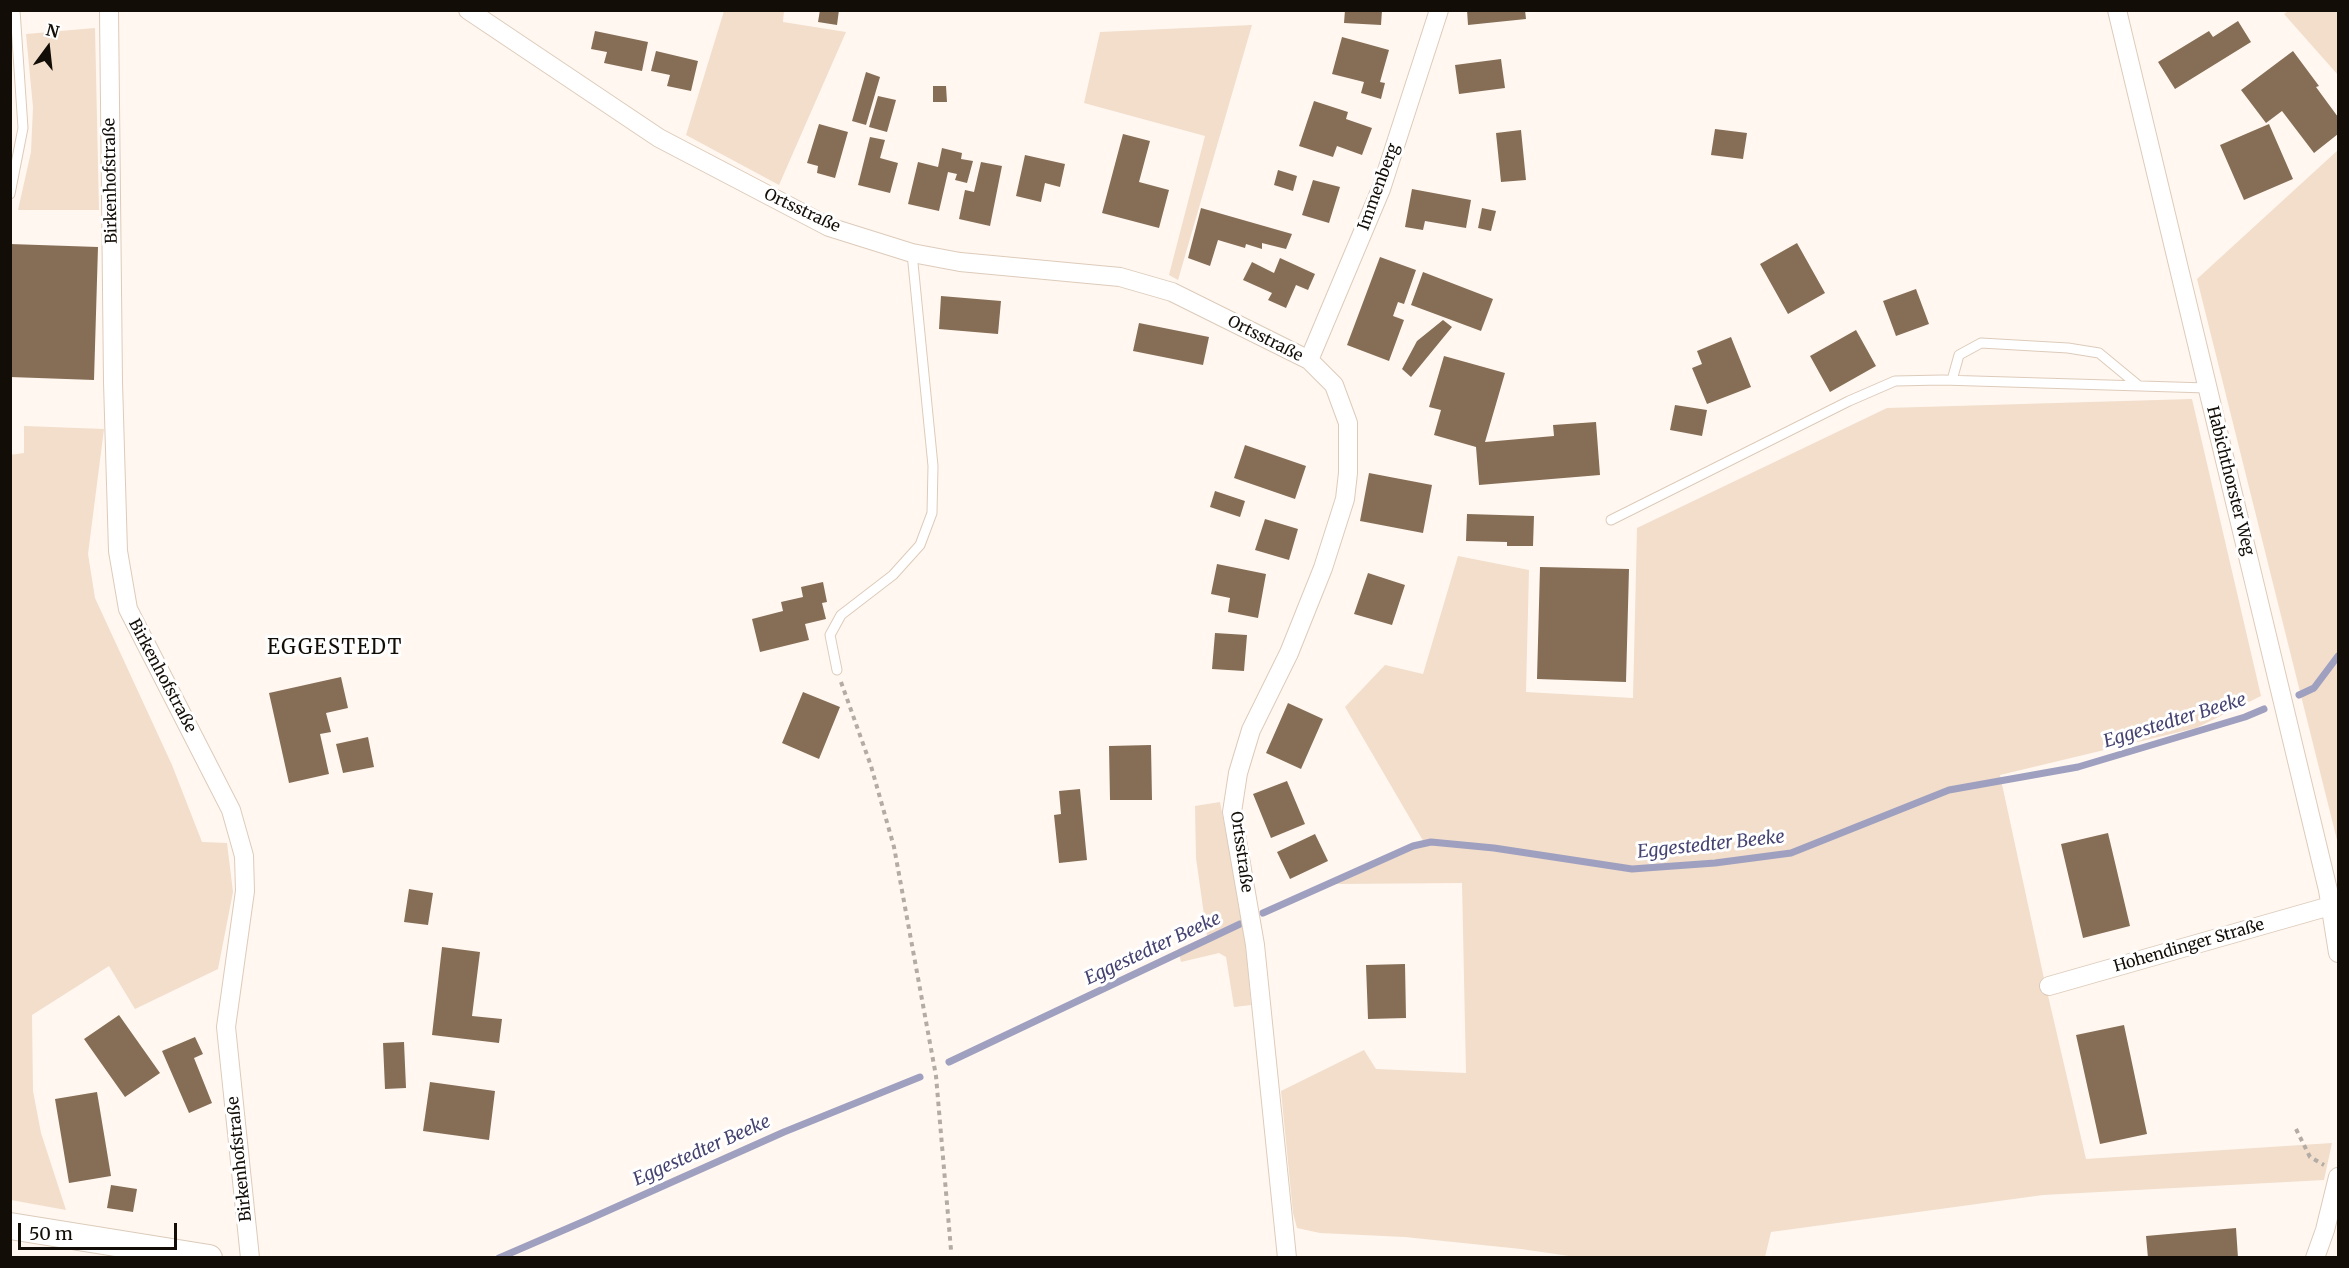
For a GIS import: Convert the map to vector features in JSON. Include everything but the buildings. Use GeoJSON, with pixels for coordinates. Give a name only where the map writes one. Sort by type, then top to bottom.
{"type":"FeatureCollection","features":[{"type":"Feature","properties":{"kind":"main road"},"geometry":{"type":"LineString","coordinates":[[10,1226],[209,1257]]}},
{"type":"Feature","properties":{"kind":"street","name":"Birkenhofstraße"},"geometry":{"type":"LineString","coordinates":[[108,10],[118,551],[128,609],[231,810],[244,856],[245,891],[226,1027],[250,1257]]}},
{"type":"Feature","properties":{"kind":"street","name":"Ortsstraße"},"geometry":{"type":"LineString","coordinates":[[468,10],[659,138],[829,227],[912,253],[960,262],[1120,277],[1172,291],[1309,360],[1334,385],[1348,423],[1348,473],[1345,499],[1323,568],[1289,653],[1251,730],[1238,773],[1233,812],[1256,945],[1287,1257]]}},
{"type":"Feature","properties":{"kind":"street","name":"Immenberg"},"geometry":{"type":"LineString","coordinates":[[1309,360],[1381,189],[1439,10]]}},
{"type":"Feature","properties":{"kind":"street","name":"Habichthorster Weg"},"geometry":{"type":"LineString","coordinates":[[2117,10],[2328,890],[2338,953]]}},
{"type":"Feature","properties":{"kind":"street","name":"Hohendinger Straße"},"geometry":{"type":"LineString","coordinates":[[2049,986],[2330,906]]}},
{"type":"Feature","properties":{"kind":"street"},"geometry":{"type":"LineString","coordinates":[[2315,1257],[2325,1230],[2334,1172]]}},
{"type":"Feature","properties":{"kind":"lane"},"geometry":{"type":"LineString","coordinates":[[10,194],[23,128],[15,10]]}},
{"type":"Feature","properties":{"kind":"lane"},"geometry":{"type":"LineString","coordinates":[[837,670],[830,635],[841,615],[893,575],[920,545],[932,513],[933,466],[912,253]]}},
{"type":"Feature","properties":{"kind":"lane"},"geometry":{"type":"LineString","coordinates":[[1952,380],[1959,356],[1981,343],[2068,348],[2099,353],[2139,386]]}},
{"type":"Feature","properties":{"kind":"lane"},"geometry":{"type":"LineString","coordinates":[[1611,520],[1849,401],[1895,381],[1952,380],[2207,388]]}},
{"type":"Feature","properties":{"kind":"path"},"geometry":{"type":"LineString","coordinates":[[837,670],[871,766],[894,847],[936,1076],[951,1250]]}},
{"type":"Feature","properties":{"kind":"path"},"geometry":{"type":"LineString","coordinates":[[2296,1129],[2310,1157],[2334,1172]]}},
{"type":"Feature","properties":{"kind":"shaded area"},"geometry":{"type":"Polygon","coordinates":[[[724,11],[784,11],[783,22],[846,32],[779,185],[686,135],[724,11]]]}},
{"type":"Feature","properties":{"kind":"shaded area"},"geometry":{"type":"Polygon","coordinates":[[[2288,11],[2338,11],[2338,75],[2284,14],[2288,11]]]}},
{"type":"Feature","properties":{"kind":"shaded area"},"geometry":{"type":"Polygon","coordinates":[[[1252,25],[1178,280],[1169,275],[1205,136],[1084,103],[1100,32],[1252,25]]]}},
{"type":"Feature","properties":{"kind":"shaded area"},"geometry":{"type":"Polygon","coordinates":[[[95,28],[99,210],[18,210],[31,152],[33,107],[26,34],[95,28]]]}},
{"type":"Feature","properties":{"kind":"shaded area"},"geometry":{"type":"Polygon","coordinates":[[[2338,150],[2338,844],[2197,279],[2338,150]]]}},
{"type":"Feature","properties":{"kind":"shaded area"},"geometry":{"type":"Polygon","coordinates":[[[2192,399],[2261,696],[2196,728],[2000,775],[2086,1159],[2332,1143],[2324,1180],[2043,1195],[1771,1232],[1765,1257],[1576,1257],[1405,1237],[1320,1233],[1297,1228],[1293,1213],[1281,1091],[1364,1050],[1376,1069],[1466,1073],[1462,883],[1335,884],[1425,844],[1345,707],[1385,665],[1423,674],[1458,556],[1529,570],[1526,692],[1633,698],[1637,528],[1887,408],[2192,399]]]}},
{"type":"Feature","properties":{"kind":"shaded area"},"geometry":{"type":"Polygon","coordinates":[[[24,426],[104,429],[88,554],[95,598],[172,765],[202,842],[227,843],[233,892],[218,969],[135,1009],[109,966],[32,1015],[33,1091],[41,1133],[66,1210],[11,1200],[10,455],[24,453],[24,426]]]}},
{"type":"Feature","properties":{"kind":"shaded area"},"geometry":{"type":"Polygon","coordinates":[[[1220,802],[1245,934],[1251,1005],[1234,1007],[1226,957],[1219,953],[1181,962],[1178,949],[1207,936],[1196,858],[1195,806],[1220,802]]]}},
{"type":"Feature","properties":{"kind":"waterway","name":"Eggestedter Beeke"},"geometry":{"type":"LineString","coordinates":[[2299,695],[2314,688],[2338,656]]}},
{"type":"Feature","properties":{"kind":"waterway","name":"Eggestedter Beeke"},"geometry":{"type":"LineString","coordinates":[[1263,913],[1413,846],[1431,842],[1494,848],[1632,869],[1715,863],[1791,853],[1949,790],[2078,767],[2245,717],[2264,709]]}},
{"type":"Feature","properties":{"kind":"waterway","name":"Eggestedter Beeke"},"geometry":{"type":"LineString","coordinates":[[949,1062],[1240,924]]}},
{"type":"Feature","properties":{"kind":"waterway","name":"Eggestedter Beeke"},"geometry":{"type":"LineString","coordinates":[[499,1258],[784,1132],[920,1077]]}},
{"type":"Feature","properties":{"kind":"district","name":"EGGESTEDT"},"geometry":{"type":"Point","coordinates":[335,648]}}]}
